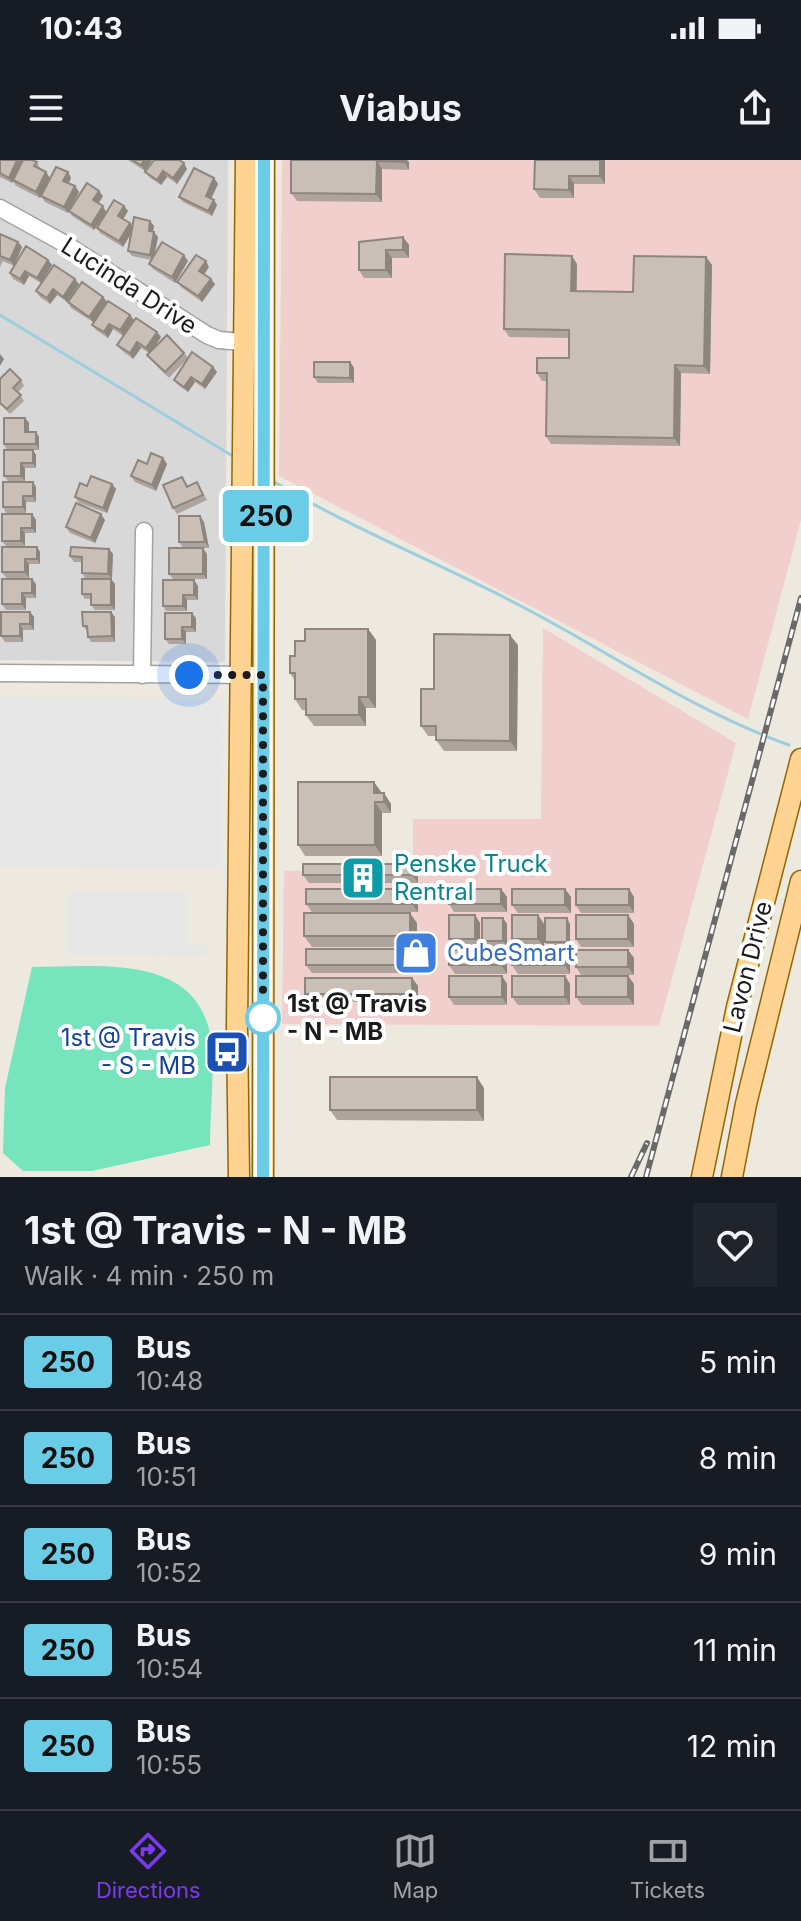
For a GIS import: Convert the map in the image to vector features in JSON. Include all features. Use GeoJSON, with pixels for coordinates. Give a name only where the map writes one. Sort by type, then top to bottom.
{"type":"FeatureCollection","features":[{"type":"Feature","properties":{"kind":"main road"},"geometry":{"type":"LineString","coordinates":[[246,160],[254,343],[266,448],[263,1177]]}},
{"type":"Feature","properties":{"kind":"main road"},"geometry":{"type":"LineString","coordinates":[[239,1177],[237,1046],[243,442],[254,343],[264,160]]}},
{"type":"Feature","properties":{"kind":"main road"},"geometry":{"type":"LineString","coordinates":[[243,483],[256,570],[264,580]]}},
{"type":"Feature","properties":{"kind":"main road","name":"Lavon Drive"},"geometry":{"type":"LineString","coordinates":[[702,1177],[745,976],[801,759]]}},
{"type":"Feature","properties":{"kind":"main road","name":"Lavon Drive"},"geometry":{"type":"LineString","coordinates":[[732,1177],[801,881]]}},
{"type":"Feature","properties":{"kind":"main road"},"geometry":{"type":"LineString","coordinates":[[745,976],[776,980]]}},
{"type":"Feature","properties":{"kind":"main road"},"geometry":{"type":"LineString","coordinates":[[237,1046],[263,1046]]}},
{"type":"Feature","properties":{"kind":"main road"},"geometry":{"type":"LineString","coordinates":[[715,1177],[719,1093]]}},
{"type":"Feature","properties":{"kind":"street","name":"Lucinda Drive"},"geometry":{"type":"LineString","coordinates":[[0,208],[67,245],[207,335],[254,343]]}},
{"type":"Feature","properties":{"kind":"street"},"geometry":{"type":"LineString","coordinates":[[142,675],[144,531]]}},
{"type":"Feature","properties":{"kind":"street"},"geometry":{"type":"LineString","coordinates":[[0,673],[263,675]]}},
{"type":"Feature","properties":{"kind":"shaded area"},"geometry":{"type":"Polygon","coordinates":[[[0,160],[228,160],[225,662],[0,660],[0,160]]]}},
{"type":"Feature","properties":{"kind":"shaded area"},"geometry":{"type":"Polygon","coordinates":[[[282,160],[801,160],[801,520],[748,719],[279,476],[282,160]]]}},
{"type":"Feature","properties":{"kind":"shaded area"},"geometry":{"type":"Polygon","coordinates":[[[543,628],[736,743],[659,1026],[282,1024],[284,871],[413,870],[413,819],[541,819],[543,628]]]}},
{"type":"Feature","properties":{"kind":"shaded area"},"geometry":{"type":"Polygon","coordinates":[[[0,697],[222,699],[221,869],[0,867],[0,697]]]}},
{"type":"Feature","properties":{"kind":"shaded area"},"geometry":{"type":"Polygon","coordinates":[[[68,891],[187,892],[187,946],[207,946],[207,956],[68,955],[68,891]]]}},
{"type":"Feature","properties":{"kind":"green space"},"geometry":{"type":"Polygon","coordinates":[[[86,966],[141,970],[166,978],[187,991],[203,1012],[211,1040],[210,1145],[92,1171],[23,1171],[3,1153],[5,1088],[32,967],[86,966]]]}},
{"type":"Feature","properties":{"kind":"building"},"geometry":{"type":"Polygon","coordinates":[[[0,160],[17,160],[9,178],[0,173],[0,160]]]}},
{"type":"Feature","properties":{"kind":"building"},"geometry":{"type":"Polygon","coordinates":[[[23,160],[37,162],[34,166],[46,172],[36,192],[13,180],[23,160]]]}},
{"type":"Feature","properties":{"kind":"building"},"geometry":{"type":"Polygon","coordinates":[[[154,160],[179,160],[184,163],[173,178],[163,171],[157,180],[145,172],[154,160]]]}},
{"type":"Feature","properties":{"kind":"building"},"geometry":{"type":"Polygon","coordinates":[[[291,160],[403,160],[403,162],[377,161],[376,194],[291,193],[291,160]]]}},
{"type":"Feature","properties":{"kind":"building"},"geometry":{"type":"Polygon","coordinates":[[[535,160],[600,160],[600,176],[569,176],[569,190],[534,189],[535,160]]]}},
{"type":"Feature","properties":{"kind":"building"},"geometry":{"type":"Polygon","coordinates":[[[56,167],[68,172],[63,181],[75,186],[64,207],[41,196],[56,167]]]}},
{"type":"Feature","properties":{"kind":"building"},"geometry":{"type":"Polygon","coordinates":[[[194,168],[214,178],[206,196],[214,200],[208,211],[179,197],[194,168]]]}},
{"type":"Feature","properties":{"kind":"building"},"geometry":{"type":"Polygon","coordinates":[[[87,183],[99,191],[93,200],[103,206],[91,225],[69,211],[87,183]]]}},
{"type":"Feature","properties":{"kind":"building"},"geometry":{"type":"Polygon","coordinates":[[[114,200],[124,206],[118,216],[130,223],[119,241],[97,228],[114,200]]]}},
{"type":"Feature","properties":{"kind":"building"},"geometry":{"type":"Polygon","coordinates":[[[134,217],[150,221],[149,231],[154,232],[150,255],[128,251],[134,217]]]}},
{"type":"Feature","properties":{"kind":"building"},"geometry":{"type":"Polygon","coordinates":[[[0,234],[18,242],[10,260],[0,256],[0,234]]]}},
{"type":"Feature","properties":{"kind":"building"},"geometry":{"type":"Polygon","coordinates":[[[403,237],[403,250],[386,250],[386,270],[359,270],[359,242],[403,237]]]}},
{"type":"Feature","properties":{"kind":"building"},"geometry":{"type":"Polygon","coordinates":[[[162,242],[184,255],[172,277],[149,264],[162,242]]]}},
{"type":"Feature","properties":{"kind":"building"},"geometry":{"type":"Polygon","coordinates":[[[26,246],[48,260],[37,278],[25,271],[20,279],[10,273],[26,246]]]}},
{"type":"Feature","properties":{"kind":"building"},"geometry":{"type":"Polygon","coordinates":[[[505,254],[572,256],[571,291],[633,292],[634,256],[706,257],[704,366],[675,365],[674,438],[546,436],[547,373],[537,373],[537,358],[569,358],[569,330],[504,329],[505,254]]]}},
{"type":"Feature","properties":{"kind":"building"},"geometry":{"type":"Polygon","coordinates":[[[196,255],[206,261],[199,271],[211,279],[198,296],[177,282],[196,255]]]}},
{"type":"Feature","properties":{"kind":"building"},"geometry":{"type":"Polygon","coordinates":[[[54,265],[75,279],[63,297],[53,289],[47,298],[36,291],[54,265]]]}},
{"type":"Feature","properties":{"kind":"building"},"geometry":{"type":"Polygon","coordinates":[[[82,282],[103,297],[89,317],[68,302],[82,282]]]}},
{"type":"Feature","properties":{"kind":"building"},"geometry":{"type":"Polygon","coordinates":[[[108,301],[130,315],[120,330],[109,324],[104,332],[92,325],[108,301]]]}},
{"type":"Feature","properties":{"kind":"building"},"geometry":{"type":"Polygon","coordinates":[[[136,318],[157,332],[146,348],[137,342],[130,353],[117,345],[136,318]]]}},
{"type":"Feature","properties":{"kind":"building"},"geometry":{"type":"Polygon","coordinates":[[[167,335],[184,353],[165,372],[147,355],[167,335]]]}},
{"type":"Feature","properties":{"kind":"building"},"geometry":{"type":"Polygon","coordinates":[[[192,352],[213,367],[202,384],[191,377],[184,387],[174,380],[192,352]]]}},
{"type":"Feature","properties":{"kind":"building"},"geometry":{"type":"Polygon","coordinates":[[[314,362],[350,362],[350,378],[314,377],[314,362]]]}},
{"type":"Feature","properties":{"kind":"building"},"geometry":{"type":"Polygon","coordinates":[[[10,369],[21,380],[13,388],[21,395],[7,409],[0,403],[0,379],[10,369]]]}},
{"type":"Feature","properties":{"kind":"building"},"geometry":{"type":"Polygon","coordinates":[[[4,418],[25,418],[25,432],[36,432],[36,444],[4,444],[4,418]]]}},
{"type":"Feature","properties":{"kind":"building"},"geometry":{"type":"Polygon","coordinates":[[[4,450],[33,450],[33,463],[21,463],[21,476],[4,476],[4,450]]]}},
{"type":"Feature","properties":{"kind":"building"},"geometry":{"type":"Polygon","coordinates":[[[151,453],[163,458],[152,485],[131,476],[138,460],[147,464],[151,453]]]}},
{"type":"Feature","properties":{"kind":"building"},"geometry":{"type":"Polygon","coordinates":[[[91,476],[112,484],[103,508],[75,497],[80,483],[87,486],[91,476]]]}},
{"type":"Feature","properties":{"kind":"building"},"geometry":{"type":"Polygon","coordinates":[[[182,477],[187,487],[197,482],[203,495],[173,508],[163,485],[182,477]]]}},
{"type":"Feature","properties":{"kind":"building"},"geometry":{"type":"Polygon","coordinates":[[[3,482],[33,482],[33,496],[23,496],[23,507],[3,507],[3,482]]]}},
{"type":"Feature","properties":{"kind":"building"},"geometry":{"type":"Polygon","coordinates":[[[76,503],[101,514],[91,538],[66,527],[76,503]]]}},
{"type":"Feature","properties":{"kind":"building"},"geometry":{"type":"Polygon","coordinates":[[[2,514],[32,514],[32,528],[21,528],[21,541],[2,541],[2,514]]]}},
{"type":"Feature","properties":{"kind":"building"},"geometry":{"type":"Polygon","coordinates":[[[179,516],[200,516],[205,542],[179,542],[179,516]]]}},
{"type":"Feature","properties":{"kind":"building"},"geometry":{"type":"Polygon","coordinates":[[[2,547],[37,547],[37,559],[25,559],[25,572],[2,572],[2,547]]]}},
{"type":"Feature","properties":{"kind":"building"},"geometry":{"type":"Polygon","coordinates":[[[71,547],[109,549],[108,574],[82,573],[82,557],[70,556],[71,547]]]}},
{"type":"Feature","properties":{"kind":"building"},"geometry":{"type":"Polygon","coordinates":[[[169,548],[203,548],[203,574],[169,574],[169,548]]]}},
{"type":"Feature","properties":{"kind":"building"},"geometry":{"type":"Polygon","coordinates":[[[2,579],[32,579],[32,593],[22,593],[22,604],[2,604],[2,579]]]}},
{"type":"Feature","properties":{"kind":"building"},"geometry":{"type":"Polygon","coordinates":[[[82,579],[111,579],[111,605],[91,605],[91,594],[82,594],[82,579]]]}},
{"type":"Feature","properties":{"kind":"building"},"geometry":{"type":"Polygon","coordinates":[[[163,580],[194,580],[194,595],[183,595],[183,606],[163,606],[163,580]]]}},
{"type":"Feature","properties":{"kind":"building"},"geometry":{"type":"Polygon","coordinates":[[[1,612],[30,612],[30,624],[20,624],[20,636],[1,636],[1,612]]]}},
{"type":"Feature","properties":{"kind":"building"},"geometry":{"type":"Polygon","coordinates":[[[82,612],[111,612],[112,636],[88,637],[82,612]]]}},
{"type":"Feature","properties":{"kind":"building"},"geometry":{"type":"Polygon","coordinates":[[[165,613],[192,613],[192,627],[182,627],[182,639],[165,639],[165,613]]]}},
{"type":"Feature","properties":{"kind":"building"},"geometry":{"type":"Polygon","coordinates":[[[305,629],[368,629],[368,697],[359,697],[359,715],[306,715],[306,699],[295,699],[295,673],[290,673],[290,656],[295,656],[295,641],[305,641],[305,629]]]}},
{"type":"Feature","properties":{"kind":"building"},"geometry":{"type":"Polygon","coordinates":[[[434,634],[510,635],[510,741],[436,740],[436,726],[421,726],[421,689],[434,689],[434,634]]]}},
{"type":"Feature","properties":{"kind":"building"},"geometry":{"type":"Polygon","coordinates":[[[298,782],[374,782],[374,793],[384,793],[384,802],[375,802],[375,845],[298,845],[298,782]]]}},
{"type":"Feature","properties":{"kind":"building"},"geometry":{"type":"Polygon","coordinates":[[[303,864],[412,864],[412,875],[303,875],[303,864]]]}},
{"type":"Feature","properties":{"kind":"building"},"geometry":{"type":"Polygon","coordinates":[[[306,889],[412,889],[412,904],[306,904],[306,889]]]}},
{"type":"Feature","properties":{"kind":"building"},"geometry":{"type":"Polygon","coordinates":[[[449,889],[501,889],[501,904],[449,904],[449,889]]]}},
{"type":"Feature","properties":{"kind":"building"},"geometry":{"type":"Polygon","coordinates":[[[512,889],[565,889],[565,905],[512,905],[512,889]]]}},
{"type":"Feature","properties":{"kind":"building"},"geometry":{"type":"Polygon","coordinates":[[[576,889],[629,889],[629,905],[576,905],[576,889]]]}},
{"type":"Feature","properties":{"kind":"building"},"geometry":{"type":"Polygon","coordinates":[[[304,913],[410,913],[410,936],[304,936],[304,913]]]}},
{"type":"Feature","properties":{"kind":"building"},"geometry":{"type":"Polygon","coordinates":[[[449,915],[475,915],[475,939],[449,939],[449,915]]]}},
{"type":"Feature","properties":{"kind":"building"},"geometry":{"type":"Polygon","coordinates":[[[512,915],[538,915],[538,939],[512,939],[512,915]]]}},
{"type":"Feature","properties":{"kind":"building"},"geometry":{"type":"Polygon","coordinates":[[[576,915],[628,915],[628,939],[576,939],[576,915]]]}},
{"type":"Feature","properties":{"kind":"building"},"geometry":{"type":"Polygon","coordinates":[[[482,918],[503,918],[503,941],[482,941],[482,918]]]}},
{"type":"Feature","properties":{"kind":"building"},"geometry":{"type":"Polygon","coordinates":[[[545,918],[567,918],[567,942],[545,942],[545,918]]]}},
{"type":"Feature","properties":{"kind":"building"},"geometry":{"type":"Polygon","coordinates":[[[306,949],[412,949],[412,965],[306,965],[306,949]]]}},
{"type":"Feature","properties":{"kind":"building"},"geometry":{"type":"Polygon","coordinates":[[[449,950],[501,950],[501,965],[449,965],[449,950]]]}},
{"type":"Feature","properties":{"kind":"building"},"geometry":{"type":"Polygon","coordinates":[[[512,950],[565,950],[565,965],[512,965],[512,950]]]}},
{"type":"Feature","properties":{"kind":"building"},"geometry":{"type":"Polygon","coordinates":[[[576,950],[628,950],[628,967],[576,967],[576,950]]]}},
{"type":"Feature","properties":{"kind":"building"},"geometry":{"type":"Polygon","coordinates":[[[449,976],[502,976],[502,997],[449,997],[449,976]]]}},
{"type":"Feature","properties":{"kind":"building"},"geometry":{"type":"Polygon","coordinates":[[[512,976],[565,976],[565,997],[512,997],[512,976]]]}},
{"type":"Feature","properties":{"kind":"building"},"geometry":{"type":"Polygon","coordinates":[[[576,976],[628,976],[628,997],[576,997],[576,976]]]}},
{"type":"Feature","properties":{"kind":"building"},"geometry":{"type":"Polygon","coordinates":[[[305,978],[412,978],[412,994],[305,994],[305,978]]]}},
{"type":"Feature","properties":{"kind":"building"},"geometry":{"type":"Polygon","coordinates":[[[330,1077],[477,1077],[477,1110],[330,1110],[330,1077]]]}},
{"type":"Feature","properties":{"kind":"waterway"},"geometry":{"type":"LineString","coordinates":[[0,315],[236,458]]}},
{"type":"Feature","properties":{"kind":"waterway"},"geometry":{"type":"LineString","coordinates":[[273,481],[333,515],[519,605],[685,698],[789,745]]}},
{"type":"Feature","properties":{"kind":"railway"},"geometry":{"type":"LineString","coordinates":[[646,1177],[801,598]]}},
{"type":"Feature","properties":{"kind":"railway"},"geometry":{"type":"LineString","coordinates":[[631,1177],[647,1143]]}},
{"type":"Feature","properties":{"kind":"bus line","name":"250"},"geometry":{"type":"LineString","coordinates":[[263,1177],[264,160]]}},
{"type":"Feature","properties":{"kind":"place","name":"Penske Truck Rentral"},"geometry":{"type":"Point","coordinates":[363,878]}},
{"type":"Feature","properties":{"kind":"place","name":"CubeSmart"},"geometry":{"type":"Point","coordinates":[416,953]}},
{"type":"Feature","properties":{"kind":"place","name":"1st @ Travis - N - MB"},"geometry":{"type":"Point","coordinates":[263,1018]}},
{"type":"Feature","properties":{"kind":"place","name":"1st @ Travis - S - MB"},"geometry":{"type":"Point","coordinates":[227,1052]}},
{"type":"Feature","properties":{"kind":"route"},"geometry":{"type":"LineString","coordinates":[[189,675],[263,675],[263,1024],[263,1018]]}}]}
